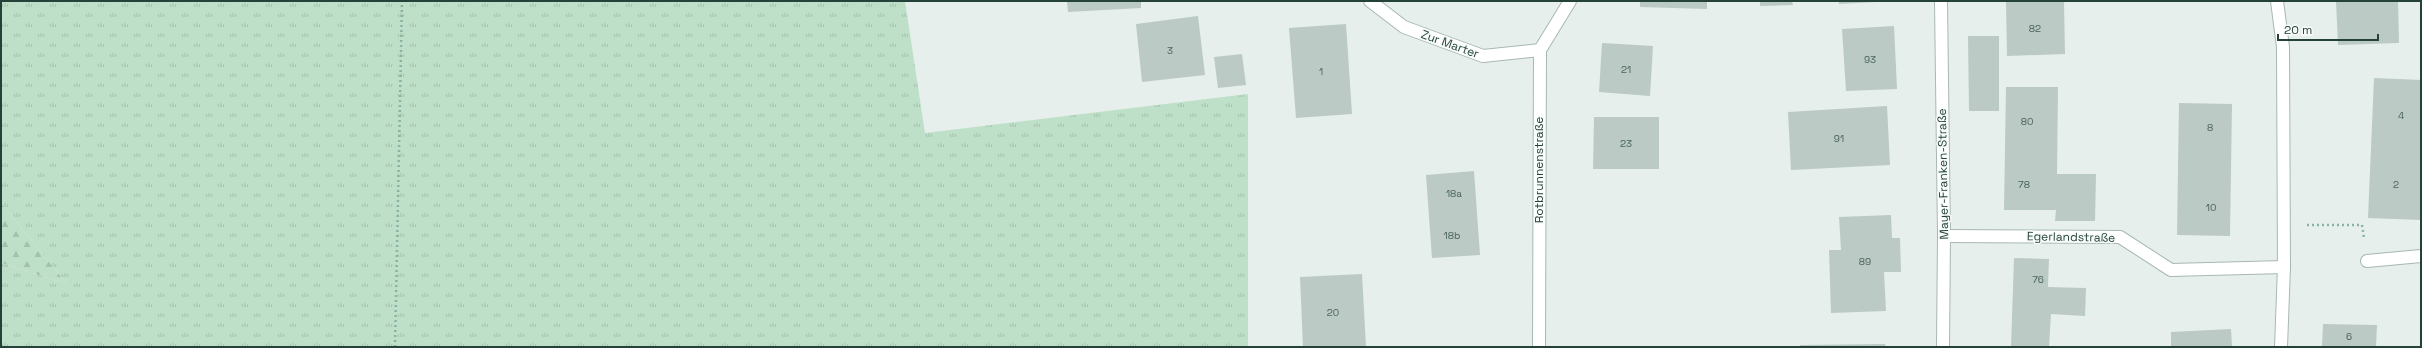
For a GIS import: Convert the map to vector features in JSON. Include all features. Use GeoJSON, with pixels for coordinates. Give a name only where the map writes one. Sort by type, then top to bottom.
{"type":"FeatureCollection","features":[{"type":"Feature","properties":{"kind":"street","name":"Zur Marter"},"geometry":{"type":"LineString","coordinates":[[1370,1],[1404,28],[1483,56],[1540,50]]}},
{"type":"Feature","properties":{"kind":"street"},"geometry":{"type":"LineString","coordinates":[[1540,50],[1570,1]]}},
{"type":"Feature","properties":{"kind":"street","name":"Mayer-Franken-Straße"},"geometry":{"type":"LineString","coordinates":[[1941,1],[1944,236],[1943,347]]}},
{"type":"Feature","properties":{"kind":"street"},"geometry":{"type":"LineString","coordinates":[[2277,1],[2283,47],[2284,267],[2282,347]]}},
{"type":"Feature","properties":{"kind":"street","name":"Rotbrunnenstraße"},"geometry":{"type":"LineString","coordinates":[[1539,347],[1540,50]]}},
{"type":"Feature","properties":{"kind":"street","name":"Egerlandstraße"},"geometry":{"type":"LineString","coordinates":[[1944,236],[2120,237],[2171,270],[2284,267]]}},
{"type":"Feature","properties":{"kind":"street"},"geometry":{"type":"LineString","coordinates":[[2367,261],[2421,256]]}},
{"type":"Feature","properties":{"kind":"path"},"geometry":{"type":"LineString","coordinates":[[395,347],[402,1]]}},
{"type":"Feature","properties":{"kind":"path"},"geometry":{"type":"LineString","coordinates":[[2284,225],[2362,225],[2367,261]]}},
{"type":"Feature","properties":{"kind":"green space"},"geometry":{"type":"Polygon","coordinates":[[[1,1],[905,1],[925,133],[1248,94],[1248,347],[1,347],[1,263],[67,284],[1,203],[1,1]]]}},
{"type":"Feature","properties":{"kind":"green space"},"geometry":{"type":"Polygon","coordinates":[[[1,203],[67,284],[1,263],[1,203]]]}},
{"type":"Feature","properties":{"kind":"building"},"geometry":{"type":"Polygon","coordinates":[[[1067,1],[1141,1],[1141,8],[1068,12],[1067,1]]]}},
{"type":"Feature","properties":{"kind":"building"},"geometry":{"type":"Polygon","coordinates":[[[1640,1],[1707,1],[1707,9],[1640,7],[1640,1]]]}},
{"type":"Feature","properties":{"kind":"building"},"geometry":{"type":"Polygon","coordinates":[[[1760,1],[1792,1],[1793,5],[1760,6],[1760,1]]]}},
{"type":"Feature","properties":{"kind":"building"},"geometry":{"type":"Polygon","coordinates":[[[1839,1],[1876,1],[1876,2],[1839,4],[1839,1]]]}},
{"type":"Feature","properties":{"kind":"building"},"geometry":{"type":"Polygon","coordinates":[[[2006,1],[2064,1],[2065,54],[2007,56],[2006,1]]]}},
{"type":"Feature","properties":{"kind":"building"},"geometry":{"type":"Polygon","coordinates":[[[2336,1],[2398,1],[2399,43],[2338,45],[2336,1]]]}},
{"type":"Feature","properties":{"kind":"building"},"geometry":{"type":"Polygon","coordinates":[[[1198,16],[1205,75],[1142,82],[1136,24],[1198,16]]]}},
{"type":"Feature","properties":{"kind":"building"},"geometry":{"type":"Polygon","coordinates":[[[1346,24],[1352,114],[1296,118],[1289,28],[1346,24]]]}},
{"type":"Feature","properties":{"kind":"building"},"geometry":{"type":"Polygon","coordinates":[[[1894,26],[1897,89],[1846,91],[1842,29],[1894,26]]]}},
{"type":"Feature","properties":{"kind":"building"},"geometry":{"type":"Polygon","coordinates":[[[1968,36],[1999,36],[1999,111],[1969,111],[1968,36]]]}},
{"type":"Feature","properties":{"kind":"building"},"geometry":{"type":"Polygon","coordinates":[[[1602,43],[1653,46],[1650,96],[1599,92],[1602,43]]]}},
{"type":"Feature","properties":{"kind":"building"},"geometry":{"type":"Polygon","coordinates":[[[1242,54],[1246,85],[1218,88],[1214,57],[1242,54]]]}},
{"type":"Feature","properties":{"kind":"building"},"geometry":{"type":"Polygon","coordinates":[[[2374,78],[2421,80],[2421,220],[2368,218],[2374,78]]]}},
{"type":"Feature","properties":{"kind":"building"},"geometry":{"type":"Polygon","coordinates":[[[2006,87],[2058,87],[2057,174],[2096,174],[2095,221],[2055,221],[2056,210],[2004,210],[2006,87]]]}},
{"type":"Feature","properties":{"kind":"building"},"geometry":{"type":"Polygon","coordinates":[[[2179,103],[2232,104],[2230,236],[2177,235],[2179,103]]]}},
{"type":"Feature","properties":{"kind":"building"},"geometry":{"type":"Polygon","coordinates":[[[1887,106],[1890,165],[1791,170],[1788,112],[1887,106]]]}},
{"type":"Feature","properties":{"kind":"building"},"geometry":{"type":"Polygon","coordinates":[[[1594,117],[1659,117],[1659,169],[1593,169],[1594,117]]]}},
{"type":"Feature","properties":{"kind":"building"},"geometry":{"type":"Polygon","coordinates":[[[1474,171],[1480,255],[1432,258],[1426,175],[1474,171]]]}},
{"type":"Feature","properties":{"kind":"building"},"geometry":{"type":"Polygon","coordinates":[[[1891,215],[1892,238],[1900,238],[1901,272],[1884,272],[1886,311],[1831,313],[1829,250],[1841,250],[1839,217],[1891,215]]]}},
{"type":"Feature","properties":{"kind":"building"},"geometry":{"type":"Polygon","coordinates":[[[2014,258],[2049,259],[2048,287],[2086,288],[2085,316],[2051,314],[2049,347],[2011,347],[2014,258]]]}},
{"type":"Feature","properties":{"kind":"building"},"geometry":{"type":"Polygon","coordinates":[[[1362,274],[1366,347],[1303,347],[1300,277],[1362,274]]]}},
{"type":"Feature","properties":{"kind":"building"},"geometry":{"type":"Polygon","coordinates":[[[2323,324],[2377,325],[2376,347],[2322,347],[2323,324]]]}},
{"type":"Feature","properties":{"kind":"building"},"geometry":{"type":"Polygon","coordinates":[[[2231,329],[2232,347],[2171,347],[2171,332],[2231,329]]]}},
{"type":"Feature","properties":{"kind":"building"},"geometry":{"type":"Polygon","coordinates":[[[1885,344],[1886,347],[1800,347],[1800,345],[1885,344]]]}}]}
